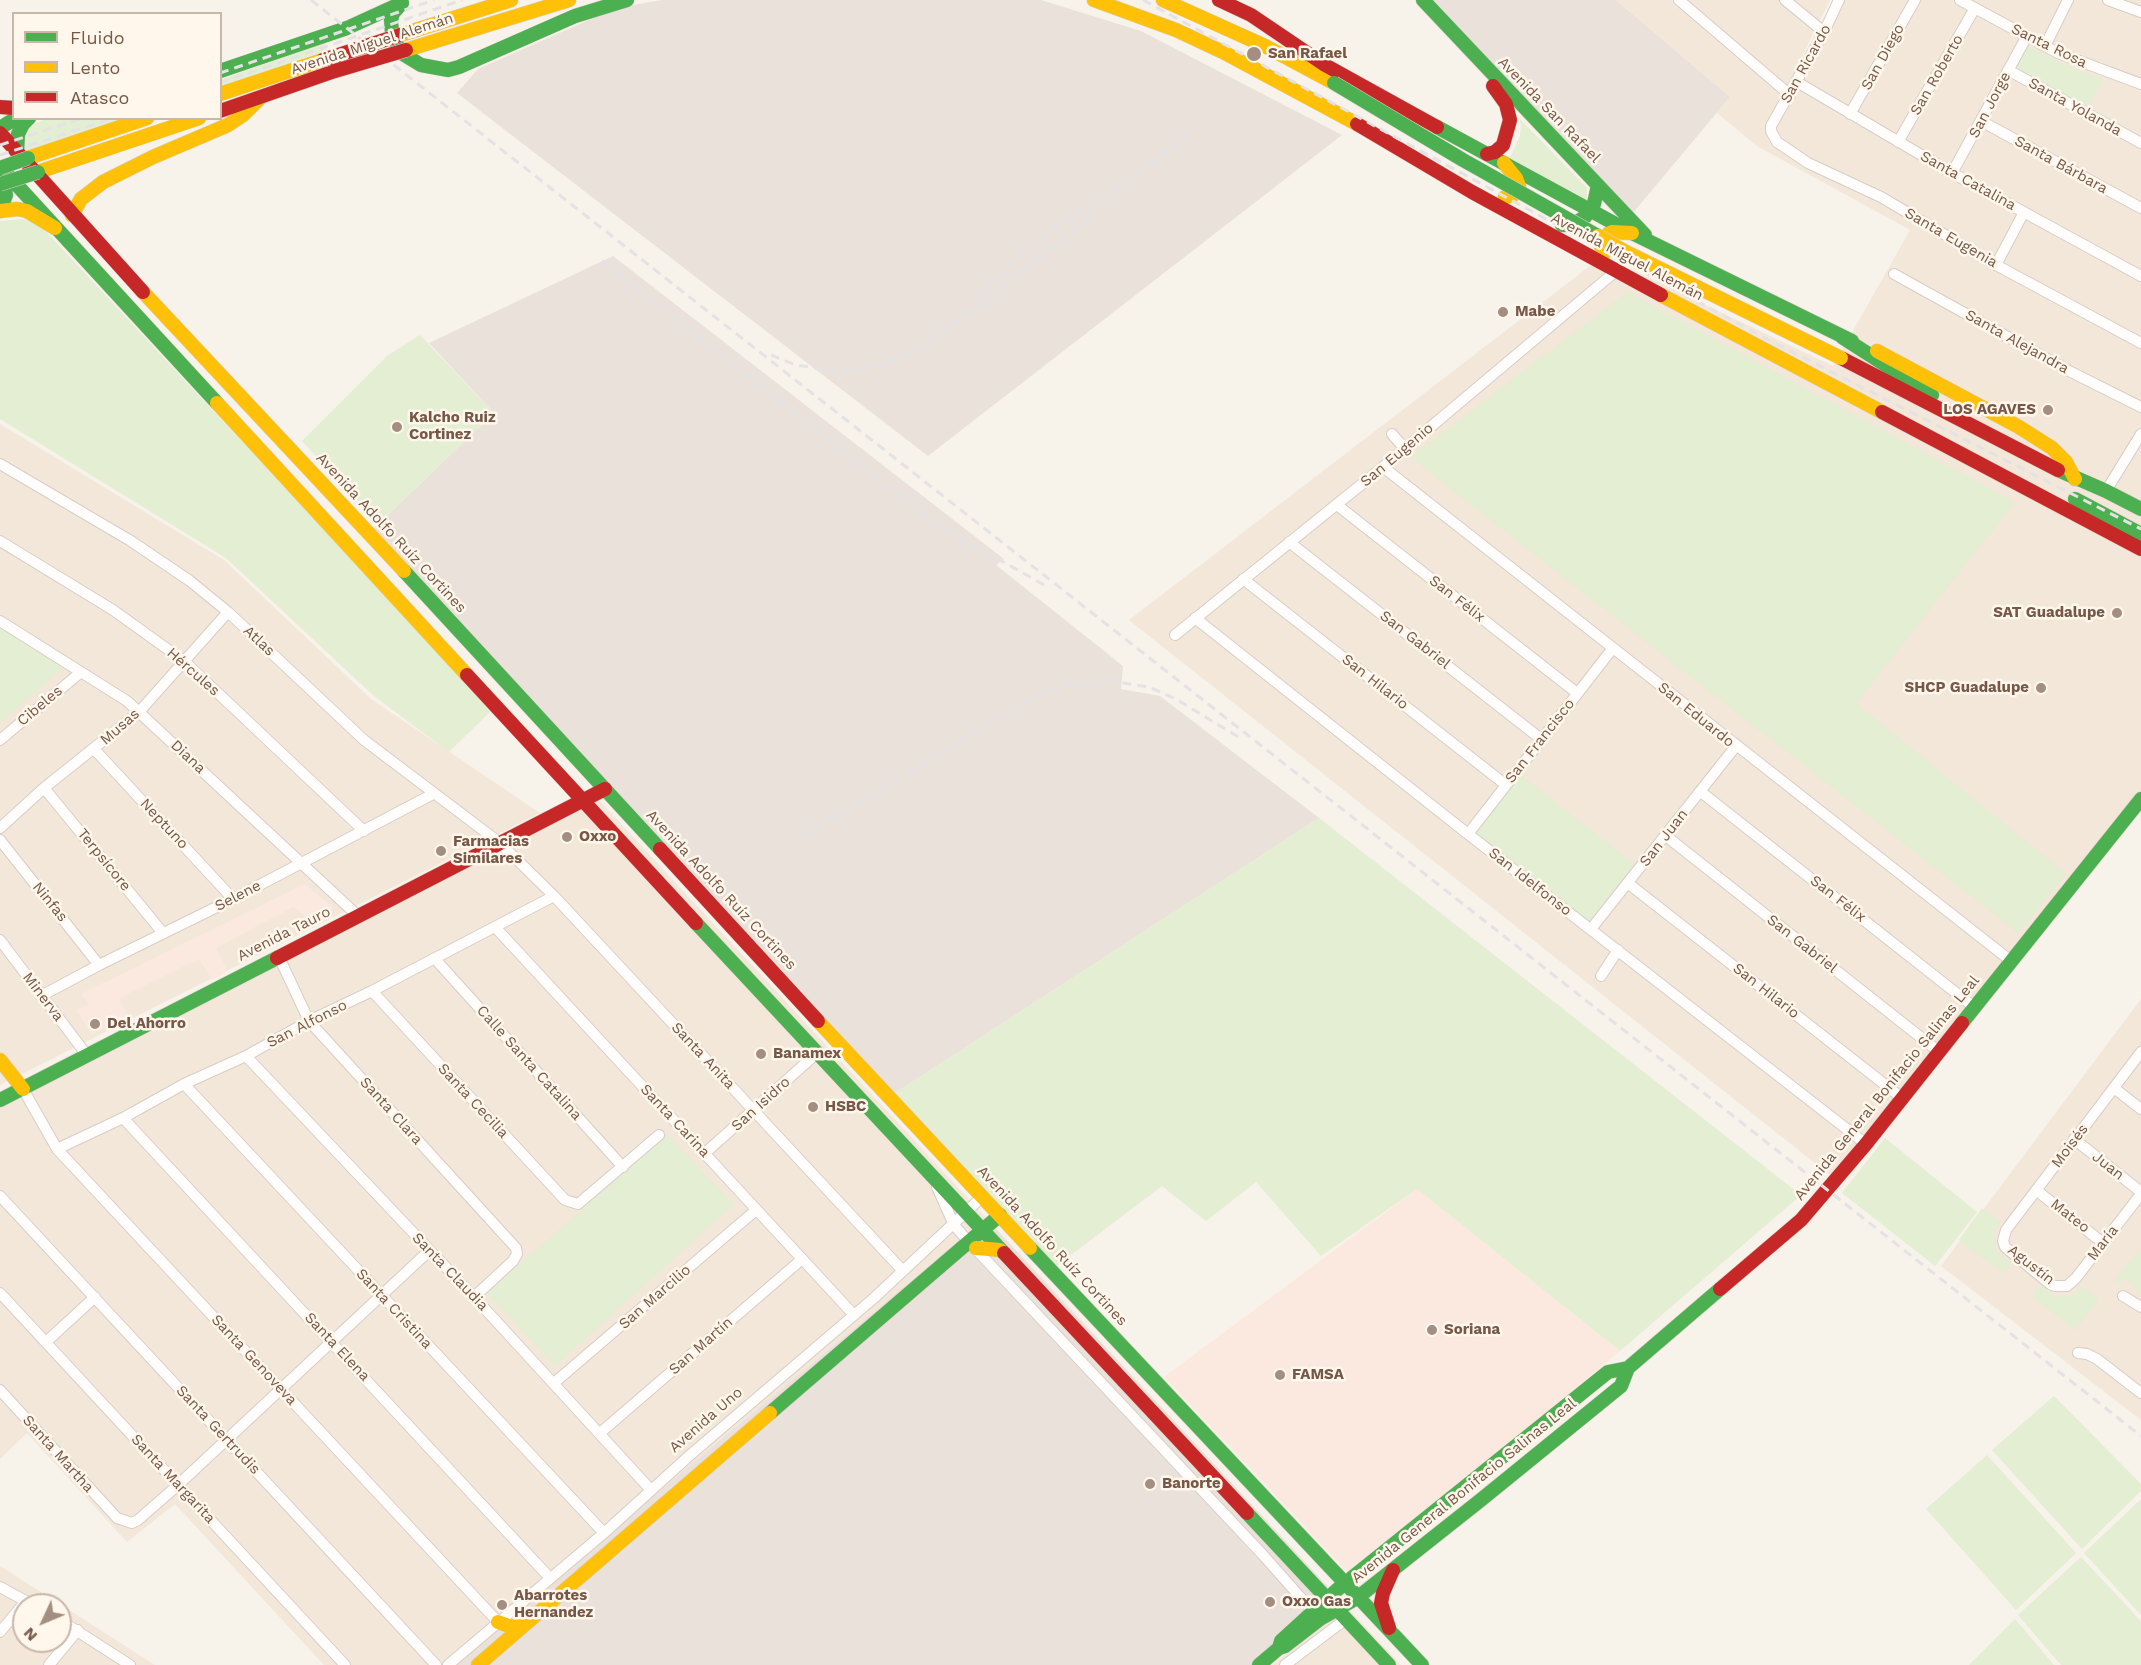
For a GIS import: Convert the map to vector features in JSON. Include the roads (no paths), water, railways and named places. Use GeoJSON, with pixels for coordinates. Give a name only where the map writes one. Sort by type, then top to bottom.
{"type":"FeatureCollection","features":[{"type":"Feature","properties":{"kind":"main road","name":"Avenida Miguel Alemán"},"geometry":{"type":"LineString","coordinates":[[222,93],[511,0]]}},
{"type":"Feature","properties":{"kind":"main road","name":"Avenida Miguel Alemán"},"geometry":{"type":"LineString","coordinates":[[222,110],[335,71],[569,0]]}},
{"type":"Feature","properties":{"kind":"main road"},"geometry":{"type":"LineString","coordinates":[[406,1],[393,13],[391,20],[392,33],[398,47],[403,54],[421,65],[448,70],[459,68],[575,16],[627,0]]}},
{"type":"Feature","properties":{"kind":"main road","name":"Avenida Miguel Alemán"},"geometry":{"type":"LineString","coordinates":[[1094,0],[1167,26],[1225,53],[1363,127],[1472,192],[1616,271],[2141,549]]}},
{"type":"Feature","properties":{"kind":"main road","name":"Avenida Miguel Alemán"},"geometry":{"type":"LineString","coordinates":[[1163,0],[1265,46],[1334,83],[1605,241],[1842,358],[2074,479],[2106,491],[2141,509]]}},
{"type":"Feature","properties":{"kind":"main road"},"geometry":{"type":"LineString","coordinates":[[1219,0],[1251,15],[1325,65]]}},
{"type":"Feature","properties":{"kind":"main road","name":"Avenida San Rafael"},"geometry":{"type":"LineString","coordinates":[[1412,0],[1490,82],[1506,104],[1509,120],[1508,136],[1500,149],[1487,154]]}},
{"type":"Feature","properties":{"kind":"main road","name":"Avenida San Rafael"},"geometry":{"type":"LineString","coordinates":[[1422,0],[1653,243]]}},
{"type":"Feature","properties":{"kind":"main road"},"geometry":{"type":"LineString","coordinates":[[222,70],[347,28],[406,1]]}},
{"type":"Feature","properties":{"kind":"main road"},"geometry":{"type":"LineString","coordinates":[[1265,46],[1325,65]]}},
{"type":"Feature","properties":{"kind":"main road","name":"Avenida Miguel Alemán"},"geometry":{"type":"LineString","coordinates":[[1325,65],[1632,233],[1842,337],[1885,354],[2019,427],[2052,448],[2066,462],[2074,479]]}},
{"type":"Feature","properties":{"kind":"main road"},"geometry":{"type":"LineString","coordinates":[[72,215],[81,199],[103,182],[153,156],[228,125],[243,115],[260,98]]}},
{"type":"Feature","properties":{"kind":"main road"},"geometry":{"type":"LineString","coordinates":[[0,128],[13,120]]}},
{"type":"Feature","properties":{"kind":"main road"},"geometry":{"type":"LineString","coordinates":[[23,156],[18,134],[27,120]]}},
{"type":"Feature","properties":{"kind":"main road"},"geometry":{"type":"LineString","coordinates":[[140,120],[23,156],[0,167],[816,1054],[1389,1665]]}},
{"type":"Feature","properties":{"kind":"main road"},"geometry":{"type":"LineString","coordinates":[[0,184],[193,120]]}},
{"type":"Feature","properties":{"kind":"main road"},"geometry":{"type":"LineString","coordinates":[[1363,127],[1394,140],[1537,216],[1564,226],[1578,222],[1590,211],[1598,185]]}},
{"type":"Feature","properties":{"kind":"main road","name":"Avenida Adolfo Ruíz Cortines"},"geometry":{"type":"LineString","coordinates":[[0,133],[23,156],[72,215],[373,537],[829,1033],[1422,1665]]}},
{"type":"Feature","properties":{"kind":"main road"},"geometry":{"type":"LineString","coordinates":[[1503,198],[1513,195],[1519,186],[1516,177],[1504,163]]}},
{"type":"Feature","properties":{"kind":"main road"},"geometry":{"type":"LineString","coordinates":[[0,178],[6,195],[0,211],[27,211],[56,228]]}},
{"type":"Feature","properties":{"kind":"main road"},"geometry":{"type":"LineString","coordinates":[[1616,271],[1604,258],[1603,240],[1612,232],[1632,233]]}},
{"type":"Feature","properties":{"kind":"main road"},"geometry":{"type":"LineString","coordinates":[[1842,337],[1929,392],[1952,417]]}},
{"type":"Feature","properties":{"kind":"main road"},"geometry":{"type":"LineString","coordinates":[[1929,436],[2030,475],[2141,534]]}},
{"type":"Feature","properties":{"kind":"main road","name":"Avenida Tauro"},"geometry":{"type":"LineString","coordinates":[[0,1100],[605,789]]}},
{"type":"Feature","properties":{"kind":"main road","name":"Avenida General Bonifacio Salinas Leal"},"geometry":{"type":"LineString","coordinates":[[1259,1665],[1279,1648],[1286,1646],[1316,1615],[1336,1609],[1357,1598],[1621,1386],[1628,1368],[1801,1220],[1866,1144],[2141,799]]}},
{"type":"Feature","properties":{"kind":"main road"},"geometry":{"type":"LineString","coordinates":[[0,1060],[22,1089]]}},
{"type":"Feature","properties":{"kind":"main road"},"geometry":{"type":"LineString","coordinates":[[478,1665],[887,1313],[972,1245],[981,1230],[1000,1215]]}},
{"type":"Feature","properties":{"kind":"main road"},"geometry":{"type":"LineString","coordinates":[[972,1245],[1000,1250]]}},
{"type":"Feature","properties":{"kind":"main road","name":"Avenida General Bonifacio Salinas Leal"},"geometry":{"type":"LineString","coordinates":[[1336,1609],[1345,1584],[1608,1372],[1628,1368]]}},
{"type":"Feature","properties":{"kind":"main road"},"geometry":{"type":"LineString","coordinates":[[1263,1555],[1274,1544]]}},
{"type":"Feature","properties":{"kind":"main road"},"geometry":{"type":"LineString","coordinates":[[1390,1631],[1382,1603],[1383,1593],[1393,1570]]}},
{"type":"Feature","properties":{"kind":"main road"},"geometry":{"type":"LineString","coordinates":[[498,1622],[512,1627],[523,1625]]}},
{"type":"Feature","properties":{"kind":"main road"},"geometry":{"type":"LineString","coordinates":[[498,1622],[502,1633],[502,1643]]}},
{"type":"Feature","properties":{"kind":"street"},"geometry":{"type":"LineString","coordinates":[[1679,0],[1790,95]]}},
{"type":"Feature","properties":{"kind":"street"},"geometry":{"type":"LineString","coordinates":[[1785,0],[1824,32]]}},
{"type":"Feature","properties":{"kind":"street","name":"San Ricardo"},"geometry":{"type":"LineString","coordinates":[[1771,126],[1790,95],[1839,0]]}},
{"type":"Feature","properties":{"kind":"street","name":"San Diego"},"geometry":{"type":"LineString","coordinates":[[1850,114],[1915,0]]}},
{"type":"Feature","properties":{"kind":"street","name":"Santa Rosa"},"geometry":{"type":"LineString","coordinates":[[1960,0],[2072,59],[2141,84]]}},
{"type":"Feature","properties":{"kind":"street"},"geometry":{"type":"LineString","coordinates":[[2045,46],[2068,0]]}},
{"type":"Feature","properties":{"kind":"street"},"geometry":{"type":"LineString","coordinates":[[2108,0],[2141,12]]}},
{"type":"Feature","properties":{"kind":"street","name":"San Roberto"},"geometry":{"type":"LineString","coordinates":[[1898,142],[1975,8]]}},
{"type":"Feature","properties":{"kind":"street","name":"San Jorge"},"geometry":{"type":"LineString","coordinates":[[1952,173],[2027,36]]}},
{"type":"Feature","properties":{"kind":"street","name":"Santa Yolanda"},"geometry":{"type":"LineString","coordinates":[[2008,70],[2141,143]]}},
{"type":"Feature","properties":{"kind":"street","name":"Santa Catalina"},"geometry":{"type":"LineString","coordinates":[[1797,82],[1952,173],[2141,276]]}},
{"type":"Feature","properties":{"kind":"street","name":"Santa Bárbara"},"geometry":{"type":"LineString","coordinates":[[1981,121],[2141,208]]}},
{"type":"Feature","properties":{"kind":"street","name":"Santa Eugenia"},"geometry":{"type":"LineString","coordinates":[[1771,126],[1777,142],[1796,156],[1881,197],[1996,264],[2141,343]]}},
{"type":"Feature","properties":{"kind":"street"},"geometry":{"type":"LineString","coordinates":[[1996,264],[2024,212]]}},
{"type":"Feature","properties":{"kind":"street","name":"San Eugenio"},"geometry":{"type":"LineString","coordinates":[[1175,634],[1337,505],[1616,271]]}},
{"type":"Feature","properties":{"kind":"street","name":"Santa Alejandra"},"geometry":{"type":"LineString","coordinates":[[1894,274],[2071,372],[2141,407]]}},
{"type":"Feature","properties":{"kind":"street"},"geometry":{"type":"LineString","coordinates":[[1392,434],[1405,448]]}},
{"type":"Feature","properties":{"kind":"street"},"geometry":{"type":"LineString","coordinates":[[2106,491],[2141,434]]}},
{"type":"Feature","properties":{"kind":"street","name":"Atlas"},"geometry":{"type":"LineString","coordinates":[[0,464],[170,567],[228,612],[364,740],[500,843]]}},
{"type":"Feature","properties":{"kind":"street","name":"San Eduardo"},"geometry":{"type":"LineString","coordinates":[[1383,467],[2011,961]]}},
{"type":"Feature","properties":{"kind":"street","name":"San Félix"},"geometry":{"type":"LineString","coordinates":[[1337,505],[1577,693]]}},
{"type":"Feature","properties":{"kind":"street","name":"Hércules"},"geometry":{"type":"LineString","coordinates":[[0,541],[113,610],[184,661],[364,831]]}},
{"type":"Feature","properties":{"kind":"street","name":"San Gabriel"},"geometry":{"type":"LineString","coordinates":[[1289,542],[1541,739]]}},
{"type":"Feature","properties":{"kind":"street","name":"San Hilario"},"geometry":{"type":"LineString","coordinates":[[1244,579],[1506,785]]}},
{"type":"Feature","properties":{"kind":"street","name":"Musas"},"geometry":{"type":"LineString","coordinates":[[0,828],[44,788],[139,712],[228,612]]}},
{"type":"Feature","properties":{"kind":"street","name":"San Idelfonso"},"geometry":{"type":"LineString","coordinates":[[1195,618],[1866,1144]]}},
{"type":"Feature","properties":{"kind":"street","name":"Diana"},"geometry":{"type":"LineString","coordinates":[[0,621],[127,701],[357,915]]}},
{"type":"Feature","properties":{"kind":"street","name":"San Francisco"},"geometry":{"type":"LineString","coordinates":[[1468,834],[1613,648]]}},
{"type":"Feature","properties":{"kind":"street","name":"Cibeles"},"geometry":{"type":"LineString","coordinates":[[0,740],[81,672]]}},
{"type":"Feature","properties":{"kind":"street","name":"San Juan"},"geometry":{"type":"LineString","coordinates":[[1591,929],[1629,884],[1736,746]]}},
{"type":"Feature","properties":{"kind":"street","name":"Neptuno"},"geometry":{"type":"LineString","coordinates":[[94,749],[233,899]]}},
{"type":"Feature","properties":{"kind":"street","name":"Terpsícore"},"geometry":{"type":"LineString","coordinates":[[44,788],[164,933]]}},
{"type":"Feature","properties":{"kind":"street","name":"San Félix"},"geometry":{"type":"LineString","coordinates":[[1701,792],[1974,1007]]}},
{"type":"Feature","properties":{"kind":"street","name":"Selene"},"geometry":{"type":"LineString","coordinates":[[41,996],[99,964],[233,899],[433,794]]}},
{"type":"Feature","properties":{"kind":"street","name":"San Gabriel"},"geometry":{"type":"LineString","coordinates":[[1666,836],[1938,1052]]}},
{"type":"Feature","properties":{"kind":"street","name":"Ninfas"},"geometry":{"type":"LineString","coordinates":[[0,840],[99,964]]}},
{"type":"Feature","properties":{"kind":"street","name":"Santa Anita"},"geometry":{"type":"LineString","coordinates":[[500,843],[554,896],[903,1271]]}},
{"type":"Feature","properties":{"kind":"street","name":"San Hilario"},"geometry":{"type":"LineString","coordinates":[[1629,884],[1902,1098]]}},
{"type":"Feature","properties":{"kind":"street","name":"San Alfonso"},"geometry":{"type":"LineString","coordinates":[[57,1149],[123,1118],[184,1084],[246,1056],[309,1021],[435,959],[554,896]]}},
{"type":"Feature","properties":{"kind":"street","name":"Santa Carina"},"geometry":{"type":"LineString","coordinates":[[495,927],[854,1315]]}},
{"type":"Feature","properties":{"kind":"street","name":"Minerva"},"geometry":{"type":"LineString","coordinates":[[0,940],[86,1054]]}},
{"type":"Feature","properties":{"kind":"street"},"geometry":{"type":"LineString","coordinates":[[1601,976],[1618,950]]}},
{"type":"Feature","properties":{"kind":"street","name":"Santa Clara"},"geometry":{"type":"LineString","coordinates":[[279,957],[309,1021],[516,1248],[517,1254],[513,1261],[474,1297]]}},
{"type":"Feature","properties":{"kind":"street","name":"Calle Santa Catalina"},"geometry":{"type":"LineString","coordinates":[[435,959],[623,1167]]}},
{"type":"Feature","properties":{"kind":"street","name":"Santa Cecilia"},"geometry":{"type":"LineString","coordinates":[[372,991],[565,1200],[578,1204],[623,1167]]}},
{"type":"Feature","properties":{"kind":"street","name":"Moisés"},"geometry":{"type":"LineString","coordinates":[[2003,1241],[2006,1230],[2141,1052]]}},
{"type":"Feature","properties":{"kind":"street","name":"San Isidro"},"geometry":{"type":"LineString","coordinates":[[705,1154],[816,1054]]}},
{"type":"Feature","properties":{"kind":"street","name":"Santa Claudia"},"geometry":{"type":"LineString","coordinates":[[246,1056],[474,1297],[651,1490]]}},
{"type":"Feature","properties":{"kind":"street","name":"Santa Cristina"},"geometry":{"type":"LineString","coordinates":[[184,1084],[604,1533]]}},
{"type":"Feature","properties":{"kind":"street"},"geometry":{"type":"LineString","coordinates":[[2114,1088],[2141,1109]]}},
{"type":"Feature","properties":{"kind":"street","name":"Santa Genoveva"},"geometry":{"type":"LineString","coordinates":[[22,1089],[57,1149],[498,1622]]}},
{"type":"Feature","properties":{"kind":"street","name":"Santa Elena"},"geometry":{"type":"LineString","coordinates":[[123,1118],[550,1578]]}},
{"type":"Feature","properties":{"kind":"street"},"geometry":{"type":"LineString","coordinates":[[623,1167],[659,1135]]}},
{"type":"Feature","properties":{"kind":"street","name":"Juan"},"geometry":{"type":"LineString","coordinates":[[2074,1140],[2141,1193]]}},
{"type":"Feature","properties":{"kind":"street"},"geometry":{"type":"LineString","coordinates":[[930,1174],[954,1225],[1263,1555],[1316,1615]]}},
{"type":"Feature","properties":{"kind":"street","name":"Mateo"},"geometry":{"type":"LineString","coordinates":[[2036,1190],[2103,1243]]}},
{"type":"Feature","properties":{"kind":"street","name":"María"},"geometry":{"type":"LineString","coordinates":[[2061,1287],[2072,1283],[2141,1193]]}},
{"type":"Feature","properties":{"kind":"street","name":"Santa Gertrudis"},"geometry":{"type":"LineString","coordinates":[[0,1196],[436,1665]]}},
{"type":"Feature","properties":{"kind":"street","name":"Avenida Uno"},"geometry":{"type":"LineString","coordinates":[[448,1665],[604,1533],[689,1456],[874,1298],[983,1196]]}},
{"type":"Feature","properties":{"kind":"street","name":"San Marcilio"},"geometry":{"type":"LineString","coordinates":[[554,1383],[756,1210]]}},
{"type":"Feature","properties":{"kind":"street","name":"Agustín"},"geometry":{"type":"LineString","coordinates":[[2003,1241],[2008,1251],[2050,1284],[2061,1287]]}},
{"type":"Feature","properties":{"kind":"street"},"geometry":{"type":"LineString","coordinates":[[178,1485],[429,1251]]}},
{"type":"Feature","properties":{"kind":"street","name":"San Martín"},"geometry":{"type":"LineString","coordinates":[[600,1433],[801,1260]]}},
{"type":"Feature","properties":{"kind":"street","name":"Santa Margarita"},"geometry":{"type":"LineString","coordinates":[[0,1293],[345,1665]]}},
{"type":"Feature","properties":{"kind":"street"},"geometry":{"type":"LineString","coordinates":[[2123,1296],[2141,1307]]}},
{"type":"Feature","properties":{"kind":"street"},"geometry":{"type":"LineString","coordinates":[[46,1342],[95,1297]]}},
{"type":"Feature","properties":{"kind":"street"},"geometry":{"type":"LineString","coordinates":[[874,1298],[887,1313]]}},
{"type":"Feature","properties":{"kind":"street"},"geometry":{"type":"LineString","coordinates":[[2078,1353],[2097,1359],[2141,1393]]}},
{"type":"Feature","properties":{"kind":"street","name":"Santa Martha"},"geometry":{"type":"LineString","coordinates":[[0,1390],[117,1518],[132,1523],[138,1520],[178,1485]]}},
{"type":"Feature","properties":{"kind":"street"},"geometry":{"type":"LineString","coordinates":[[689,1456],[703,1472]]}},
{"type":"Feature","properties":{"kind":"street"},"geometry":{"type":"LineString","coordinates":[[1285,1665],[1336,1609]]}},
{"type":"Feature","properties":{"kind":"street"},"geometry":{"type":"LineString","coordinates":[[0,1632],[12,1620]]}},
{"type":"Feature","properties":{"kind":"street"},"geometry":{"type":"LineString","coordinates":[[72,1627],[130,1665]]}},
{"type":"Feature","properties":{"kind":"street"},"geometry":{"type":"LineString","coordinates":[[49,1665],[78,1630]]}},
{"type":"Feature","properties":{"kind":"railway"},"geometry":{"type":"LineString","coordinates":[[311,0],[2141,1436]]}},
{"type":"Feature","properties":{"kind":"railway"},"geometry":{"type":"LineString","coordinates":[[222,72],[434,0]]}},
{"type":"Feature","properties":{"kind":"railway"},"geometry":{"type":"LineString","coordinates":[[222,82],[462,0]]}},
{"type":"Feature","properties":{"kind":"railway"},"geometry":{"type":"LineString","coordinates":[[1143,0],[1763,337],[2141,529]]}},
{"type":"Feature","properties":{"kind":"railway"},"geometry":{"type":"LineString","coordinates":[[0,145],[77,120]]}},
{"type":"Feature","properties":{"kind":"railway"},"geometry":{"type":"LineString","coordinates":[[0,155],[108,120]]}},
{"type":"Feature","properties":{"kind":"railway"},"geometry":{"type":"LineString","coordinates":[[1077,220],[1195,129]]}},
{"type":"Feature","properties":{"kind":"railway"},"geometry":{"type":"LineString","coordinates":[[975,300],[1021,254],[1082,208]]}},
{"type":"Feature","properties":{"kind":"railway"},"geometry":{"type":"LineString","coordinates":[[771,355],[796,365],[835,371],[880,365],[906,354],[939,335],[1090,219]]}},
{"type":"Feature","properties":{"kind":"railway"},"geometry":{"type":"LineString","coordinates":[[602,261],[936,524],[1046,586]]}},
{"type":"Feature","properties":{"kind":"railway"},"geometry":{"type":"LineString","coordinates":[[803,835],[1033,698],[1070,684],[1109,681],[1149,687],[1176,699],[1240,738]]}},
{"type":"Feature","properties":{"kind":"place","name":"San Rafael"},"geometry":{"type":"Point","coordinates":[1254,54]}},
{"type":"Feature","properties":{"kind":"place","name":"Mabe"},"geometry":{"type":"Point","coordinates":[1503,312]}},
{"type":"Feature","properties":{"kind":"place","name":"LOS AGAVES"},"geometry":{"type":"Point","coordinates":[2048,410]}},
{"type":"Feature","properties":{"kind":"place","name":"Kalcho Ruiz Cortinez"},"geometry":{"type":"Point","coordinates":[397,427]}},
{"type":"Feature","properties":{"kind":"place","name":"SAT Guadalupe"},"geometry":{"type":"Point","coordinates":[2117,613]}},
{"type":"Feature","properties":{"kind":"place","name":"SHCP Guadalupe"},"geometry":{"type":"Point","coordinates":[2041,688]}},
{"type":"Feature","properties":{"kind":"place","name":"Oxxo"},"geometry":{"type":"Point","coordinates":[567,837]}},
{"type":"Feature","properties":{"kind":"place","name":"Farmacias Similares"},"geometry":{"type":"Point","coordinates":[441,851]}},
{"type":"Feature","properties":{"kind":"place","name":"Del Ahorro"},"geometry":{"type":"Point","coordinates":[95,1024]}},
{"type":"Feature","properties":{"kind":"place","name":"Banamex"},"geometry":{"type":"Point","coordinates":[761,1054]}},
{"type":"Feature","properties":{"kind":"place","name":"HSBC"},"geometry":{"type":"Point","coordinates":[813,1107]}},
{"type":"Feature","properties":{"kind":"place","name":"Soriana"},"geometry":{"type":"Point","coordinates":[1432,1330]}},
{"type":"Feature","properties":{"kind":"place","name":"FAMSA"},"geometry":{"type":"Point","coordinates":[1280,1375]}},
{"type":"Feature","properties":{"kind":"place","name":"Banorte"},"geometry":{"type":"Point","coordinates":[1150,1484]}},
{"type":"Feature","properties":{"kind":"place","name":"Oxxo Gas"},"geometry":{"type":"Point","coordinates":[1270,1602]}},
{"type":"Feature","properties":{"kind":"place","name":"Abarrotes Hernandez"},"geometry":{"type":"Point","coordinates":[502,1605]}}]}
